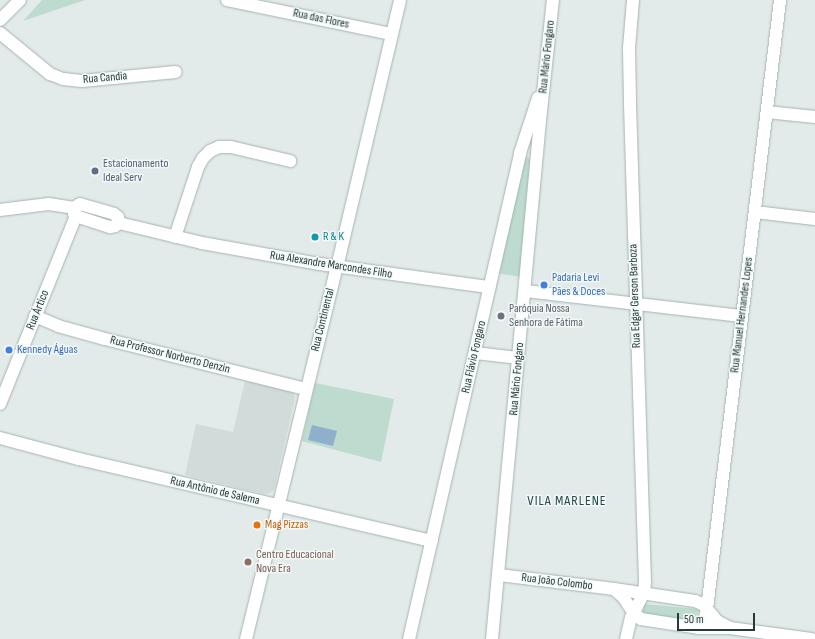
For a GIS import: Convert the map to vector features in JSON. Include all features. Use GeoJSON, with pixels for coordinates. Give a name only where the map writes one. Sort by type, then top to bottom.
{"type":"FeatureCollection","features":[{"type":"Feature","properties":{"kind":"street"},"geometry":{"type":"LineString","coordinates":[[0,20],[20,0]]}},
{"type":"Feature","properties":{"kind":"street","name":"Rua das Flores"},"geometry":{"type":"LineString","coordinates":[[227,0],[392,34]]}},
{"type":"Feature","properties":{"kind":"street","name":"Rua Continental"},"geometry":{"type":"LineString","coordinates":[[246,639],[337,267],[400,0]]}},
{"type":"Feature","properties":{"kind":"street","name":"Rua Mário Fongaro"},"geometry":{"type":"LineString","coordinates":[[492,639],[553,0]]}},
{"type":"Feature","properties":{"kind":"street","name":"Rua Edgar Gerson Barboza"},"geometry":{"type":"LineString","coordinates":[[633,0],[629,48],[635,303],[645,582],[644,593]]}},
{"type":"Feature","properties":{"kind":"street","name":"Rua Manuel Hernandes Lopes"},"geometry":{"type":"LineString","coordinates":[[698,628],[704,622],[707,609],[768,112],[780,0]]}},
{"type":"Feature","properties":{"kind":"street","name":"Rua Candia"},"geometry":{"type":"LineString","coordinates":[[0,33],[50,74],[63,79],[82,81],[176,72]]}},
{"type":"Feature","properties":{"kind":"street","name":"Rua Flávio Fongaro"},"geometry":{"type":"LineString","coordinates":[[409,639],[520,154],[545,76]]}},
{"type":"Feature","properties":{"kind":"street"},"geometry":{"type":"LineString","coordinates":[[768,112],[815,117]]}},
{"type":"Feature","properties":{"kind":"street"},"geometry":{"type":"LineString","coordinates":[[175,237],[198,167],[210,151],[219,147],[231,147],[290,161]]}},
{"type":"Feature","properties":{"kind":"street"},"geometry":{"type":"LineString","coordinates":[[520,154],[529,152],[537,157]]}},
{"type":"Feature","properties":{"kind":"street","name":"Rua Alexandre Marcondes Filho"},"geometry":{"type":"LineString","coordinates":[[0,210],[49,204],[75,212],[110,227],[119,223],[175,237],[337,267],[489,287]]}},
{"type":"Feature","properties":{"kind":"street","name":"Rua Ártico"},"geometry":{"type":"LineString","coordinates":[[0,404],[75,212]]}},
{"type":"Feature","properties":{"kind":"street"},"geometry":{"type":"LineString","coordinates":[[755,212],[815,219]]}},
{"type":"Feature","properties":{"kind":"street"},"geometry":{"type":"LineString","coordinates":[[525,291],[742,316]]}},
{"type":"Feature","properties":{"kind":"street","name":"Rua Professor Norberto Denzin"},"geometry":{"type":"LineString","coordinates":[[35,316],[58,326],[105,339],[306,389]]}},
{"type":"Feature","properties":{"kind":"street"},"geometry":{"type":"LineString","coordinates":[[475,353],[518,358]]}},
{"type":"Feature","properties":{"kind":"street","name":"Rua Antônio de Salema"},"geometry":{"type":"LineString","coordinates":[[0,438],[278,506],[432,541]]}},
{"type":"Feature","properties":{"kind":"street","name":"Rua João Colombo"},"geometry":{"type":"LineString","coordinates":[[499,575],[614,589],[695,601],[707,609],[717,621],[734,632]]}},
{"type":"Feature","properties":{"kind":"street"},"geometry":{"type":"LineString","coordinates":[[614,589],[623,597],[633,612],[641,618],[698,628],[811,639]]}},
{"type":"Feature","properties":{"kind":"street"},"geometry":{"type":"LineString","coordinates":[[626,639],[633,612],[644,593]]}},
{"type":"Feature","properties":{"kind":"shaded area"},"geometry":{"type":"Polygon","coordinates":[[[245,381],[293,392],[295,398],[274,490],[270,493],[264,494],[185,475],[196,424],[233,432],[245,381]]]}},
{"type":"Feature","properties":{"kind":"green space"},"geometry":{"type":"Polygon","coordinates":[[[42,0],[85,0],[23,21],[42,0]]]}},
{"type":"Feature","properties":{"kind":"green space"},"geometry":{"type":"Polygon","coordinates":[[[527,157],[531,160],[521,277],[495,273],[524,159],[527,157]]]}},
{"type":"Feature","properties":{"kind":"green space"},"geometry":{"type":"Polygon","coordinates":[[[315,383],[394,399],[381,462],[302,441],[315,383]]]}},
{"type":"Feature","properties":{"kind":"green space"},"geometry":{"type":"Polygon","coordinates":[[[644,604],[698,609],[697,621],[643,615],[644,604]]]}},
{"type":"Feature","properties":{"kind":"water"},"geometry":{"type":"Polygon","coordinates":[[[312,425],[337,431],[333,446],[308,440],[312,425]]]}},
{"type":"Feature","properties":{"kind":"place","name":"Estacionamento Ideal Serv"},"geometry":{"type":"Point","coordinates":[95,171]}},
{"type":"Feature","properties":{"kind":"place","name":"R & K"},"geometry":{"type":"Point","coordinates":[315,237]}},
{"type":"Feature","properties":{"kind":"place","name":"Padaria Levi Pães & Doces"},"geometry":{"type":"Point","coordinates":[544,285]}},
{"type":"Feature","properties":{"kind":"place","name":"Paróquia Nossa Senhora de Fátima"},"geometry":{"type":"Point","coordinates":[501,316]}},
{"type":"Feature","properties":{"kind":"place","name":"Kennedy Águas"},"geometry":{"type":"Point","coordinates":[9,350]}},
{"type":"Feature","properties":{"kind":"place","name":"Mag Pizzas"},"geometry":{"type":"Point","coordinates":[257,525]}},
{"type":"Feature","properties":{"kind":"place","name":"Centro Educacional Nova Era"},"geometry":{"type":"Point","coordinates":[248,562]}},
{"type":"Feature","properties":{"kind":"district","name":"VILA MARLENE"},"geometry":{"type":"Point","coordinates":[567,501]}}]}
